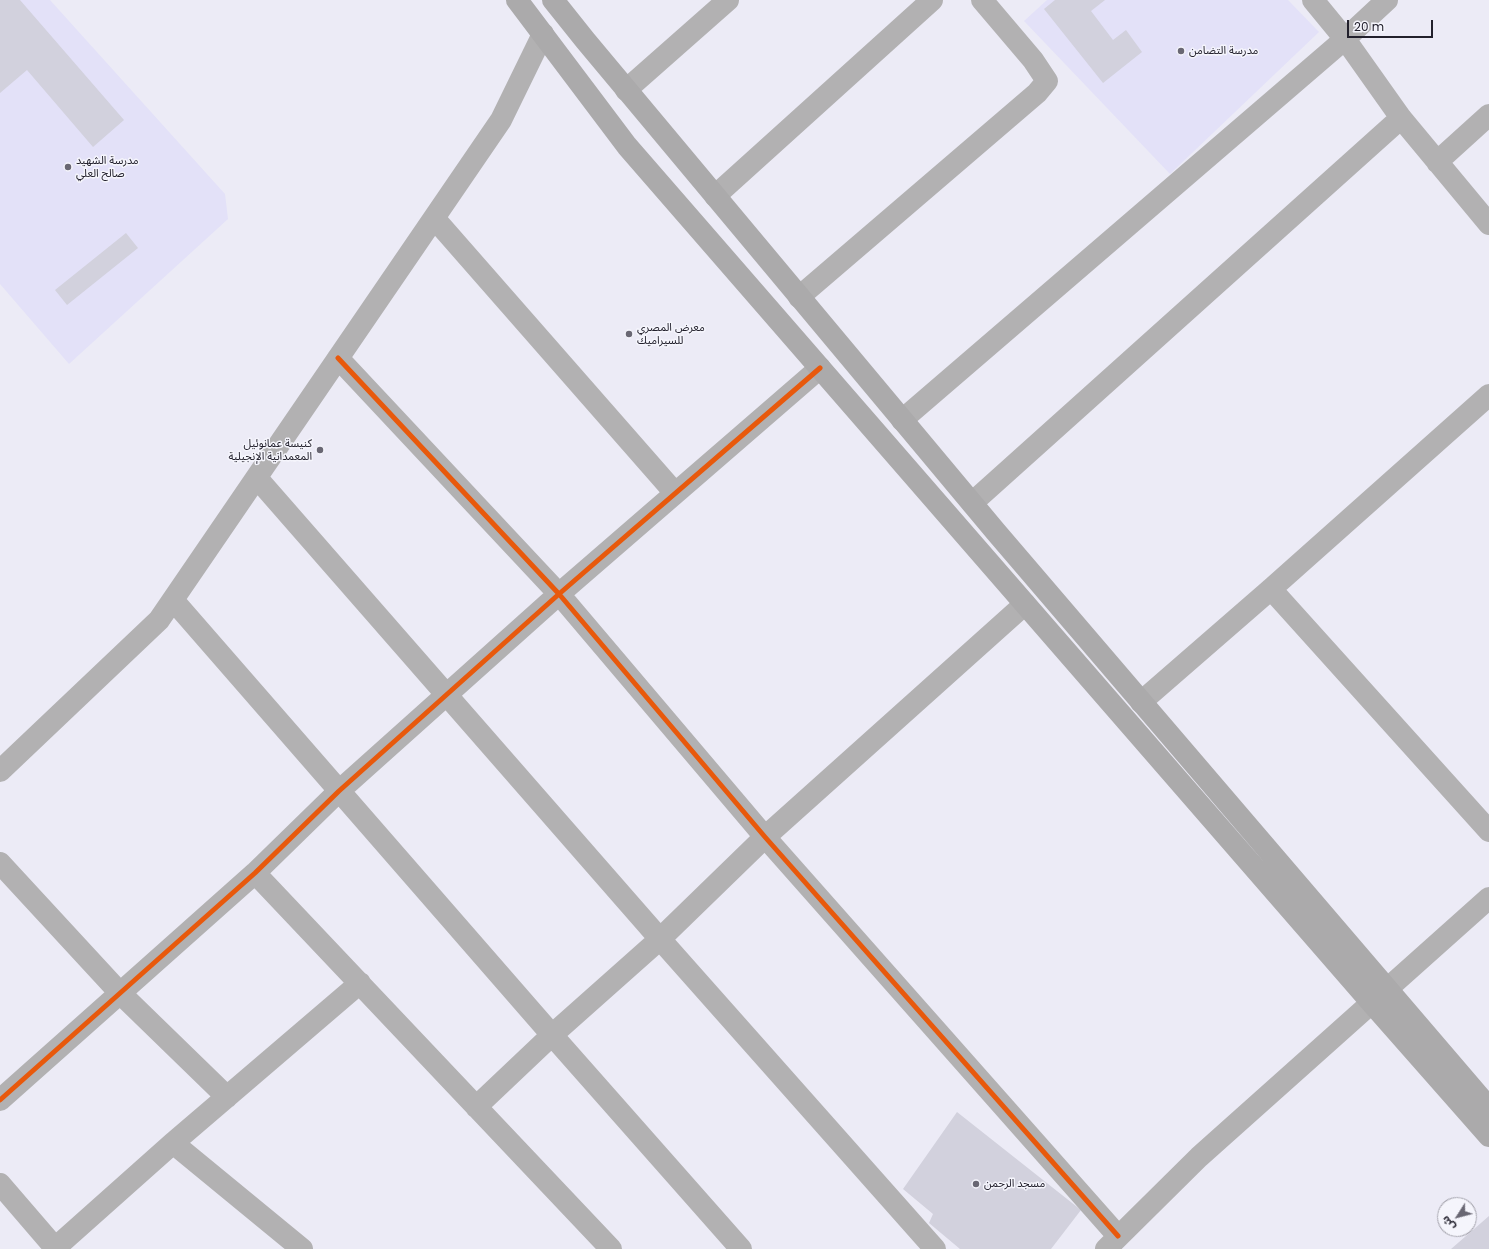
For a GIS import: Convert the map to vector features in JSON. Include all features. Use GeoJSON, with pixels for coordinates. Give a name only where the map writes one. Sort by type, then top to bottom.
{"type":"FeatureCollection","features":[{"type":"Feature","properties":{"kind":"main road"},"geometry":{"type":"LineString","coordinates":[[517,0],[627,146],[1489,1136]]}},
{"type":"Feature","properties":{"kind":"main road"},"geometry":{"type":"LineString","coordinates":[[553,0],[626,90],[972,503],[1489,1108]]}},
{"type":"Feature","properties":{"kind":"street"},"geometry":{"type":"LineString","coordinates":[[626,90],[728,0]]}},
{"type":"Feature","properties":{"kind":"street"},"geometry":{"type":"LineString","coordinates":[[715,196],[932,0]]}},
{"type":"Feature","properties":{"kind":"street"},"geometry":{"type":"LineString","coordinates":[[799,296],[1037,93],[1046,81],[1033,60],[982,0]]}},
{"type":"Feature","properties":{"kind":"street"},"geometry":{"type":"LineString","coordinates":[[1313,0],[1345,39],[1401,118],[1489,224]]}},
{"type":"Feature","properties":{"kind":"street"},"geometry":{"type":"LineString","coordinates":[[902,420],[1345,39],[1387,0]]}},
{"type":"Feature","properties":{"kind":"street"},"geometry":{"type":"LineString","coordinates":[[0,771],[159,620],[501,120],[543,34]]}},
{"type":"Feature","properties":{"kind":"street"},"geometry":{"type":"LineString","coordinates":[[1437,162],[1489,116]]}},
{"type":"Feature","properties":{"kind":"street"},"geometry":{"type":"LineString","coordinates":[[972,503],[1401,118]]}},
{"type":"Feature","properties":{"kind":"street"},"geometry":{"type":"LineString","coordinates":[[434,218],[675,494]]}},
{"type":"Feature","properties":{"kind":"street"},"geometry":{"type":"LineString","coordinates":[[338,358],[558,594],[1112,1243],[1199,1157],[1489,898]]}},
{"type":"Feature","properties":{"kind":"street"},"geometry":{"type":"LineString","coordinates":[[0,1100],[255,872],[339,791],[558,594],[820,368]]}},
{"type":"Feature","properties":{"kind":"street"},"geometry":{"type":"LineString","coordinates":[[1141,702],[1271,589],[1489,395]]}},
{"type":"Feature","properties":{"kind":"street"},"geometry":{"type":"LineString","coordinates":[[257,478],[935,1249]]}},
{"type":"Feature","properties":{"kind":"street"},"geometry":{"type":"LineString","coordinates":[[1271,589],[1489,831]]}},
{"type":"Feature","properties":{"kind":"street"},"geometry":{"type":"LineString","coordinates":[[173,600],[552,1035],[741,1249]]}},
{"type":"Feature","properties":{"kind":"street"},"geometry":{"type":"LineString","coordinates":[[476,1107],[552,1035],[660,938],[765,837],[1025,604]]}},
{"type":"Feature","properties":{"kind":"street"},"geometry":{"type":"LineString","coordinates":[[0,863],[120,993],[227,1097]]}},
{"type":"Feature","properties":{"kind":"street"},"geometry":{"type":"LineString","coordinates":[[255,872],[611,1249]]}},
{"type":"Feature","properties":{"kind":"street"},"geometry":{"type":"LineString","coordinates":[[0,1184],[55,1249],[173,1143],[360,983]]}},
{"type":"Feature","properties":{"kind":"street"},"geometry":{"type":"LineString","coordinates":[[173,1143],[302,1249]]}},
{"type":"Feature","properties":{"kind":"shaded area"},"geometry":{"type":"Polygon","coordinates":[[[0,0],[50,0],[225,194],[228,219],[69,364],[0,284],[0,0]]]}},
{"type":"Feature","properties":{"kind":"shaded area"},"geometry":{"type":"Polygon","coordinates":[[[1047,0],[1288,0],[1319,32],[1170,174],[1024,21],[1047,0]]]}},
{"type":"Feature","properties":{"kind":"building"},"geometry":{"type":"Polygon","coordinates":[[[0,0],[20,0],[124,120],[93,147],[27,70],[0,93],[0,0]]]}},
{"type":"Feature","properties":{"kind":"building"},"geometry":{"type":"Polygon","coordinates":[[[1055,0],[1105,0],[1091,11],[1113,40],[1126,30],[1142,52],[1103,83],[1044,9],[1055,0]]]}},
{"type":"Feature","properties":{"kind":"building"},"geometry":{"type":"Polygon","coordinates":[[[126,233],[138,248],[67,305],[55,290],[126,233]]]}},
{"type":"Feature","properties":{"kind":"building"},"geometry":{"type":"Polygon","coordinates":[[[957,1112],[1081,1210],[1051,1249],[960,1249],[929,1223],[933,1214],[903,1189],[957,1112]]]}},
{"type":"Feature","properties":{"kind":"building"},"geometry":{"type":"Polygon","coordinates":[[[1489,1216],[1489,1249],[1451,1249],[1465,1237],[1477,1237],[1477,1226],[1489,1216]]]}},
{"type":"Feature","properties":{"kind":"cycle path"},"geometry":{"type":"LineString","coordinates":[[338,358],[559,594],[765,837],[1118,1236]]}},
{"type":"Feature","properties":{"kind":"cycle path"},"geometry":{"type":"LineString","coordinates":[[0,1100],[255,873],[339,791],[559,594],[820,368]]}},
{"type":"Feature","properties":{"kind":"place","name":"مدرسة التضامن"},"geometry":{"type":"Point","coordinates":[1181,51]}},
{"type":"Feature","properties":{"kind":"place","name":"مدرسة الشهيد صالح العلي"},"geometry":{"type":"Point","coordinates":[68,167]}},
{"type":"Feature","properties":{"kind":"place","name":"معرض المصري للسيراميك"},"geometry":{"type":"Point","coordinates":[629,334]}},
{"type":"Feature","properties":{"kind":"place","name":"كنيسة عمانوئيل المعمدانية الإنجيلية"},"geometry":{"type":"Point","coordinates":[320,450]}},
{"type":"Feature","properties":{"kind":"place","name":"مسجد الرحمن"},"geometry":{"type":"Point","coordinates":[976,1184]}}]}
